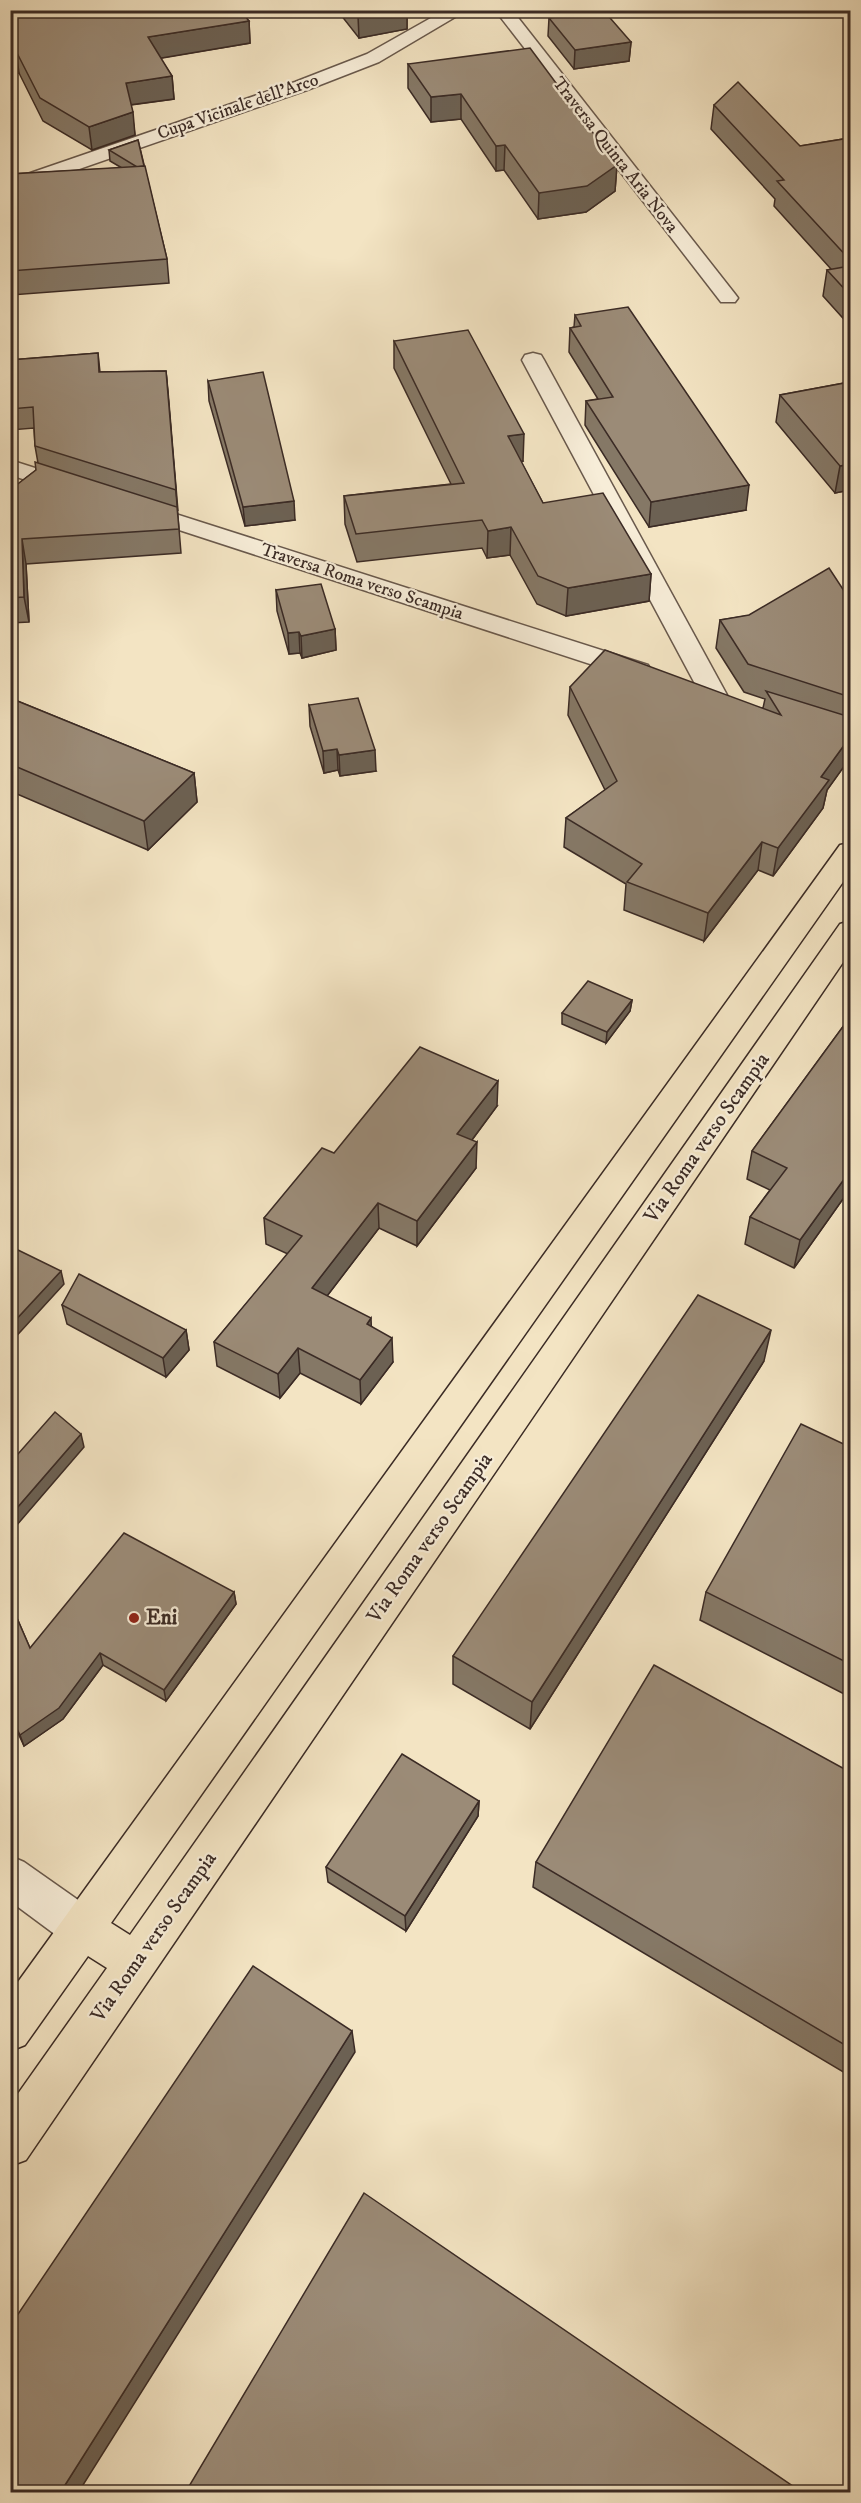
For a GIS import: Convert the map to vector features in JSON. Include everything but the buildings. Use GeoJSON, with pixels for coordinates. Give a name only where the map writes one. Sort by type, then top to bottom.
{"type":"FeatureCollection","features":[{"type":"Feature","properties":{"kind":"main road"},"geometry":{"type":"LineString","coordinates":[[10,2030],[850,852]]}},
{"type":"Feature","properties":{"kind":"main road","name":"Via Roma verso Scampia"},"geometry":{"type":"LineString","coordinates":[[10,2144],[850,932]]}},
{"type":"Feature","properties":{"kind":"main road"},"geometry":{"type":"LineString","coordinates":[[83,1929],[136,1963]]}},
{"type":"Feature","properties":{"kind":"street","name":"Cupa Vicinale dell'Arco"},"geometry":{"type":"LineString","coordinates":[[14,181],[301,86],[373,58],[459,10]]}},
{"type":"Feature","properties":{"kind":"street","name":"Traversa Quinta Aria Nova"},"geometry":{"type":"LineString","coordinates":[[503,10],[728,298]]}},
{"type":"Feature","properties":{"kind":"street","name":"Traversa Roma verso Scampia"},"geometry":{"type":"LineString","coordinates":[[10,467],[725,698],[533,360]]}},
{"type":"Feature","properties":{"kind":"street"},"geometry":{"type":"LineString","coordinates":[[10,1876],[83,1929]]}},
{"type":"Feature","properties":{"kind":"place","name":"Eni"},"geometry":{"type":"Point","coordinates":[134,1618]}}]}
